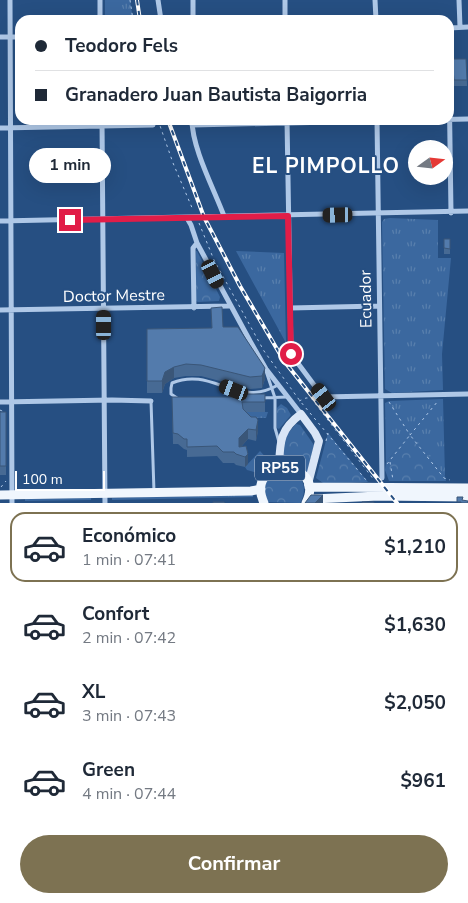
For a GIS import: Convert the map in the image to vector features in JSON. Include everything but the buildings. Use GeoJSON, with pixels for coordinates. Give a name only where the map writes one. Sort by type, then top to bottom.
{"type":"FeatureCollection","features":[{"type":"Feature","properties":{"kind":"main road","name":"RP55"},"geometry":{"type":"LineString","coordinates":[[264,503],[261,489],[264,480],[268,474],[279,468],[296,469],[305,477],[309,485],[307,501],[379,496],[468,498]]}},
{"type":"Feature","properties":{"kind":"main road","name":"RP55"},"geometry":{"type":"LineString","coordinates":[[309,485],[468,488]]}},
{"type":"Feature","properties":{"kind":"main road","name":"RP55"},"geometry":{"type":"LineString","coordinates":[[0,495],[12,499],[105,493],[261,489]]}},
{"type":"Feature","properties":{"kind":"street"},"geometry":{"type":"LineString","coordinates":[[10,0],[12,499]]}},
{"type":"Feature","properties":{"kind":"street"},"geometry":{"type":"LineString","coordinates":[[100,0],[100,15]]}},
{"type":"Feature","properties":{"kind":"street"},"geometry":{"type":"LineString","coordinates":[[158,0],[160,15]]}},
{"type":"Feature","properties":{"kind":"street"},"geometry":{"type":"LineString","coordinates":[[193,0],[193,15]]}},
{"type":"Feature","properties":{"kind":"street"},"geometry":{"type":"LineString","coordinates":[[285,0],[285,15]]}},
{"type":"Feature","properties":{"kind":"street"},"geometry":{"type":"LineString","coordinates":[[375,0],[376,15]]}},
{"type":"Feature","properties":{"kind":"street"},"geometry":{"type":"LineString","coordinates":[[459,0],[460,27]]}},
{"type":"Feature","properties":{"kind":"street"},"geometry":{"type":"LineString","coordinates":[[454,28],[468,27]]}},
{"type":"Feature","properties":{"kind":"street"},"geometry":{"type":"LineString","coordinates":[[0,37],[15,37]]}},
{"type":"Feature","properties":{"kind":"street"},"geometry":{"type":"LineString","coordinates":[[454,120],[468,119]]}},
{"type":"Feature","properties":{"kind":"street"},"geometry":{"type":"LineString","coordinates":[[0,128],[153,125]]}},
{"type":"Feature","properties":{"kind":"street"},"geometry":{"type":"LineString","coordinates":[[193,125],[202,160],[224,216]]}},
{"type":"Feature","properties":{"kind":"street"},"geometry":{"type":"LineString","coordinates":[[287,125],[291,354],[324,397],[468,394]]}},
{"type":"Feature","properties":{"kind":"street","name":"Ecuador"},"geometry":{"type":"LineString","coordinates":[[377,125],[379,306],[383,396],[382,478]]}},
{"type":"Feature","properties":{"kind":"street"},"geometry":{"type":"LineString","coordinates":[[450,125],[451,213]]}},
{"type":"Feature","properties":{"kind":"street"},"geometry":{"type":"LineString","coordinates":[[102,126],[105,503]]}},
{"type":"Feature","properties":{"kind":"street"},"geometry":{"type":"LineString","coordinates":[[0,221],[451,213],[468,211]]}},
{"type":"Feature","properties":{"kind":"street"},"geometry":{"type":"LineString","coordinates":[[186,218],[229,306],[265,368],[302,414],[319,441],[309,485]]}},
{"type":"Feature","properties":{"kind":"street"},"geometry":{"type":"LineString","coordinates":[[194,308],[193,248],[197,243]]}},
{"type":"Feature","properties":{"kind":"street","name":"Doctor Mestre"},"geometry":{"type":"LineString","coordinates":[[0,310],[229,306]]}},
{"type":"Feature","properties":{"kind":"street"},"geometry":{"type":"LineString","coordinates":[[290,308],[379,306]]}},
{"type":"Feature","properties":{"kind":"street"},"geometry":{"type":"LineString","coordinates":[[0,402],[151,401]]}},
{"type":"Feature","properties":{"kind":"street"},"geometry":{"type":"LineString","coordinates":[[279,468],[280,442],[284,431],[302,414]]}},
{"type":"Feature","properties":{"kind":"lane"},"geometry":{"type":"LineString","coordinates":[[265,368],[275,398],[275,428],[280,442]]}},
{"type":"Feature","properties":{"kind":"lane"},"geometry":{"type":"LineString","coordinates":[[179,399],[171,394],[170,388],[172,383],[178,381],[206,380],[248,393],[263,392],[279,385]]}},
{"type":"Feature","properties":{"kind":"lane"},"geometry":{"type":"LineString","coordinates":[[256,398],[288,396]]}},
{"type":"Feature","properties":{"kind":"lane"},"geometry":{"type":"LineString","coordinates":[[151,401],[154,492]]}},
{"type":"Feature","properties":{"kind":"path"},"geometry":{"type":"LineString","coordinates":[[130,0],[132,15]]}},
{"type":"Feature","properties":{"kind":"path"},"geometry":{"type":"LineString","coordinates":[[160,125],[173,163],[214,260],[264,351],[300,401],[368,482]]}},
{"type":"Feature","properties":{"kind":"path"},"geometry":{"type":"LineString","coordinates":[[361,482],[374,480],[443,394]]}},
{"type":"Feature","properties":{"kind":"path"},"geometry":{"type":"LineString","coordinates":[[383,396],[410,435],[444,478],[450,480]]}},
{"type":"Feature","properties":{"kind":"path"},"geometry":{"type":"LineString","coordinates":[[295,405],[306,398],[311,398],[374,480]]}},
{"type":"Feature","properties":{"kind":"path"},"geometry":{"type":"LineString","coordinates":[[0,410],[6,415]]}},
{"type":"Feature","properties":{"kind":"path"},"geometry":{"type":"LineString","coordinates":[[326,442],[328,433]]}},
{"type":"Feature","properties":{"kind":"path"},"geometry":{"type":"LineString","coordinates":[[0,487],[6,482],[6,474]]}},
{"type":"Feature","properties":{"kind":"green space"},"geometry":{"type":"Polygon","coordinates":[[[105,0],[130,0],[132,15],[105,15],[105,0]]]}},
{"type":"Feature","properties":{"kind":"green space"},"geometry":{"type":"Polygon","coordinates":[[[384,219],[438,220],[438,258],[451,258],[442,354],[443,390],[392,393],[385,389],[382,222],[384,219]]]}},
{"type":"Feature","properties":{"kind":"green space"},"geometry":{"type":"Polygon","coordinates":[[[196,251],[220,297],[219,301],[196,301],[196,251]]]}},
{"type":"Feature","properties":{"kind":"green space"},"geometry":{"type":"Polygon","coordinates":[[[236,251],[284,253],[286,343],[237,253],[236,251]]]}},
{"type":"Feature","properties":{"kind":"green space"},"geometry":{"type":"Polygon","coordinates":[[[443,399],[445,476],[410,433],[386,462],[385,403],[389,401],[443,399]]]}},
{"type":"Feature","properties":{"kind":"green space"},"geometry":{"type":"Polygon","coordinates":[[[281,404],[287,408],[291,415],[279,429],[277,428],[277,408],[281,404]]]}},
{"type":"Feature","properties":{"kind":"green space"},"geometry":{"type":"Polygon","coordinates":[[[242,412],[268,412],[266,418],[243,418],[242,412]]]}},
{"type":"Feature","properties":{"kind":"green space"},"geometry":{"type":"Polygon","coordinates":[[[296,424],[300,425],[314,445],[306,476],[297,466],[283,462],[283,439],[296,424]]]}},
{"type":"Feature","properties":{"kind":"green space"},"geometry":{"type":"Polygon","coordinates":[[[410,432],[445,476],[446,481],[389,481],[385,470],[386,462],[410,432]]]}},
{"type":"Feature","properties":{"kind":"green space"},"geometry":{"type":"Polygon","coordinates":[[[328,433],[368,482],[323,483],[316,478],[328,433]]]}},
{"type":"Feature","properties":{"kind":"green space"},"geometry":{"type":"Polygon","coordinates":[[[260,451],[269,461],[258,473],[247,470],[245,467],[260,451]]]}},
{"type":"Feature","properties":{"kind":"green space"},"geometry":{"type":"Polygon","coordinates":[[[281,471],[294,473],[301,479],[304,491],[300,503],[267,502],[266,483],[271,477],[281,471]]]}},
{"type":"Feature","properties":{"kind":"green space"},"geometry":{"type":"Polygon","coordinates":[[[253,494],[253,497],[112,500],[112,498],[253,494]]]}},
{"type":"Feature","properties":{"kind":"green space"},"geometry":{"type":"Polygon","coordinates":[[[91,498],[91,500],[25,501],[25,499],[91,498]]]}},
{"type":"Feature","properties":{"kind":"railway"},"geometry":{"type":"LineString","coordinates":[[137,0],[139,15]]}},
{"type":"Feature","properties":{"kind":"railway"},"geometry":{"type":"LineString","coordinates":[[170,125],[204,217],[240,286],[284,361],[397,503]]}},
{"type":"Feature","properties":{"kind":"district","name":"EL PIMPOLLO"},"geometry":{"type":"Point","coordinates":[326,166]}},
{"type":"Feature","properties":{"kind":"route"},"geometry":{"type":"LineString","coordinates":[[70,220],[288,216],[291,354]]}}]}
